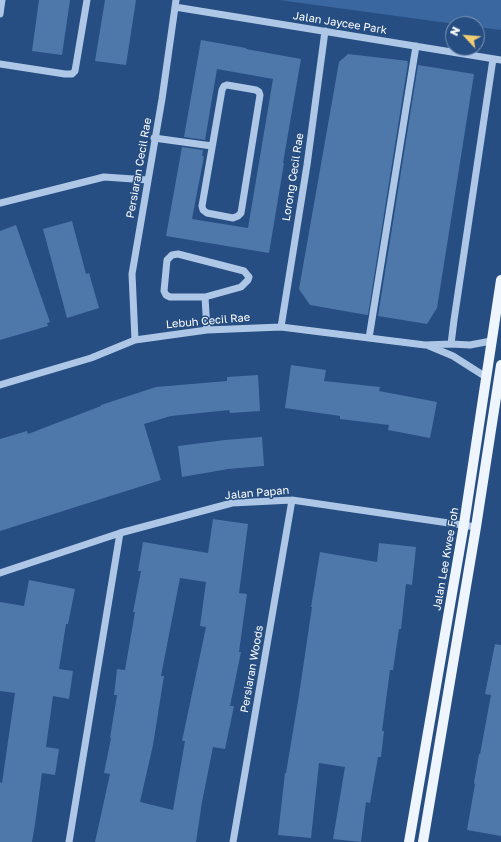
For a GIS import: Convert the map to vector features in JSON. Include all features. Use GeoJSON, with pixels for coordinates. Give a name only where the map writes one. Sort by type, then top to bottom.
{"type":"FeatureCollection","features":[{"type":"Feature","properties":{"kind":"main road","name":"Jalan Lee Kwee Foh"},"geometry":{"type":"LineString","coordinates":[[409,842],[464,524],[501,280]]}},
{"type":"Feature","properties":{"kind":"main road"},"geometry":{"type":"LineString","coordinates":[[423,842],[476,527],[501,365]]}},
{"type":"Feature","properties":{"kind":"street"},"geometry":{"type":"LineString","coordinates":[[0,14],[2,0]]}},
{"type":"Feature","properties":{"kind":"street"},"geometry":{"type":"LineString","coordinates":[[0,64],[72,74],[75,71],[86,0]]}},
{"type":"Feature","properties":{"kind":"street","name":"Jalan Jaycee Park"},"geometry":{"type":"LineString","coordinates":[[176,3],[325,31],[501,60]]}},
{"type":"Feature","properties":{"kind":"street","name":"Persiaran Cecil Rae"},"geometry":{"type":"LineString","coordinates":[[135,340],[132,274],[154,138],[162,99],[176,3]]}},
{"type":"Feature","properties":{"kind":"street","name":"Lorong Cecil Rae"},"geometry":{"type":"LineString","coordinates":[[281,327],[307,165],[325,31]]}},
{"type":"Feature","properties":{"kind":"street"},"geometry":{"type":"LineString","coordinates":[[369,338],[416,46]]}},
{"type":"Feature","properties":{"kind":"street"},"geometry":{"type":"LineString","coordinates":[[451,344],[493,59]]}},
{"type":"Feature","properties":{"kind":"street"},"geometry":{"type":"LineString","coordinates":[[227,85],[256,90],[259,92],[260,95],[241,212],[238,216],[233,218],[207,213],[203,210],[202,206],[212,146],[224,86],[227,85]]}},
{"type":"Feature","properties":{"kind":"street"},"geometry":{"type":"LineString","coordinates":[[154,138],[212,146]]}},
{"type":"Feature","properties":{"kind":"street"},"geometry":{"type":"LineString","coordinates":[[0,203],[104,177],[148,180]]}},
{"type":"Feature","properties":{"kind":"street"},"geometry":{"type":"LineString","coordinates":[[178,254],[244,271],[249,277],[246,283],[241,286],[205,298],[170,297],[166,295],[164,291],[167,260],[172,255],[178,254]]}},
{"type":"Feature","properties":{"kind":"street"},"geometry":{"type":"LineString","coordinates":[[205,298],[207,330]]}},
{"type":"Feature","properties":{"kind":"street","name":"Lebuh Cecil Rae"},"geometry":{"type":"LineString","coordinates":[[0,385],[91,358],[135,340],[207,330],[281,327],[425,345],[470,345],[491,342]]}},
{"type":"Feature","properties":{"kind":"street","name":"Lebuh Cecil Rae"},"geometry":{"type":"LineString","coordinates":[[425,345],[453,356],[486,377]]}},
{"type":"Feature","properties":{"kind":"street","name":"Jalan Papan"},"geometry":{"type":"LineString","coordinates":[[0,573],[120,533],[232,504],[292,500],[464,524],[476,527]]}},
{"type":"Feature","properties":{"kind":"street","name":"Persiaran Woods"},"geometry":{"type":"LineString","coordinates":[[233,842],[292,500]]}},
{"type":"Feature","properties":{"kind":"street"},"geometry":{"type":"LineString","coordinates":[[69,842],[120,533]]}},
{"type":"Feature","properties":{"kind":"shaded area"},"geometry":{"type":"Polygon","coordinates":[[[279,0],[501,0],[501,30],[485,28],[485,16],[445,16],[445,23],[279,0]]]}},
{"type":"Feature","properties":{"kind":"building"},"geometry":{"type":"Polygon","coordinates":[[[39,0],[70,0],[62,55],[32,51],[39,0]]]}},
{"type":"Feature","properties":{"kind":"building"},"geometry":{"type":"Polygon","coordinates":[[[105,0],[136,0],[126,65],[95,61],[105,0]]]}},
{"type":"Feature","properties":{"kind":"building"},"geometry":{"type":"Polygon","coordinates":[[[201,40],[301,59],[269,253],[166,236],[182,147],[203,150],[202,156],[204,156],[192,219],[248,228],[273,79],[217,69],[205,140],[184,137],[201,40]]]}},
{"type":"Feature","properties":{"kind":"building"},"geometry":{"type":"Polygon","coordinates":[[[348,54],[408,61],[368,315],[310,305],[299,289],[339,62],[348,54]]]}},
{"type":"Feature","properties":{"kind":"building"},"geometry":{"type":"Polygon","coordinates":[[[418,65],[474,74],[437,308],[427,324],[378,316],[418,65]]]}},
{"type":"Feature","properties":{"kind":"building"},"geometry":{"type":"Polygon","coordinates":[[[72,221],[86,274],[89,273],[99,308],[67,318],[43,229],[72,221]]]}},
{"type":"Feature","properties":{"kind":"building"},"geometry":{"type":"Polygon","coordinates":[[[16,225],[50,322],[47,323],[48,326],[0,340],[0,231],[16,225]]]}},
{"type":"Feature","properties":{"kind":"building"},"geometry":{"type":"Polygon","coordinates":[[[291,365],[326,370],[324,381],[380,387],[379,391],[437,402],[430,438],[388,430],[389,425],[340,419],[340,416],[285,408],[291,365]]]}},
{"type":"Feature","properties":{"kind":"building"},"geometry":{"type":"Polygon","coordinates":[[[258,375],[260,411],[230,413],[229,410],[171,416],[144,424],[161,480],[0,531],[0,439],[27,431],[28,434],[101,405],[156,387],[227,381],[227,377],[258,375]]]}},
{"type":"Feature","properties":{"kind":"building"},"geometry":{"type":"Polygon","coordinates":[[[262,437],[264,466],[228,469],[182,477],[178,446],[262,437]]]}},
{"type":"Feature","properties":{"kind":"building"},"geometry":{"type":"Polygon","coordinates":[[[213,519],[248,524],[239,593],[247,594],[239,652],[241,652],[230,706],[234,706],[225,749],[213,747],[196,842],[95,842],[110,774],[104,773],[117,695],[114,695],[117,669],[125,670],[135,612],[133,612],[141,571],[138,571],[143,542],[208,553],[213,519]],[[180,578],[161,676],[164,676],[153,745],[140,802],[173,810],[185,741],[182,741],[206,627],[200,626],[206,582],[180,578]]]}},
{"type":"Feature","properties":{"kind":"building"},"geometry":{"type":"Polygon","coordinates":[[[379,543],[416,547],[412,585],[406,584],[401,629],[399,629],[393,670],[390,670],[382,731],[384,731],[381,757],[378,757],[370,803],[366,802],[361,842],[333,839],[345,767],[319,763],[311,838],[278,835],[285,773],[299,695],[320,552],[377,562],[379,543]]]}},
{"type":"Feature","properties":{"kind":"building"},"geometry":{"type":"Polygon","coordinates":[[[29,580],[75,589],[68,624],[66,624],[59,669],[73,671],[69,699],[53,696],[46,747],[59,749],[55,775],[42,773],[32,842],[0,842],[0,782],[2,783],[15,693],[0,691],[0,602],[24,606],[29,580]]]}},
{"type":"Feature","properties":{"kind":"building"},"geometry":{"type":"Polygon","coordinates":[[[495,644],[501,645],[501,836],[467,830],[479,754],[491,695],[485,694],[495,644]]]}}]}
